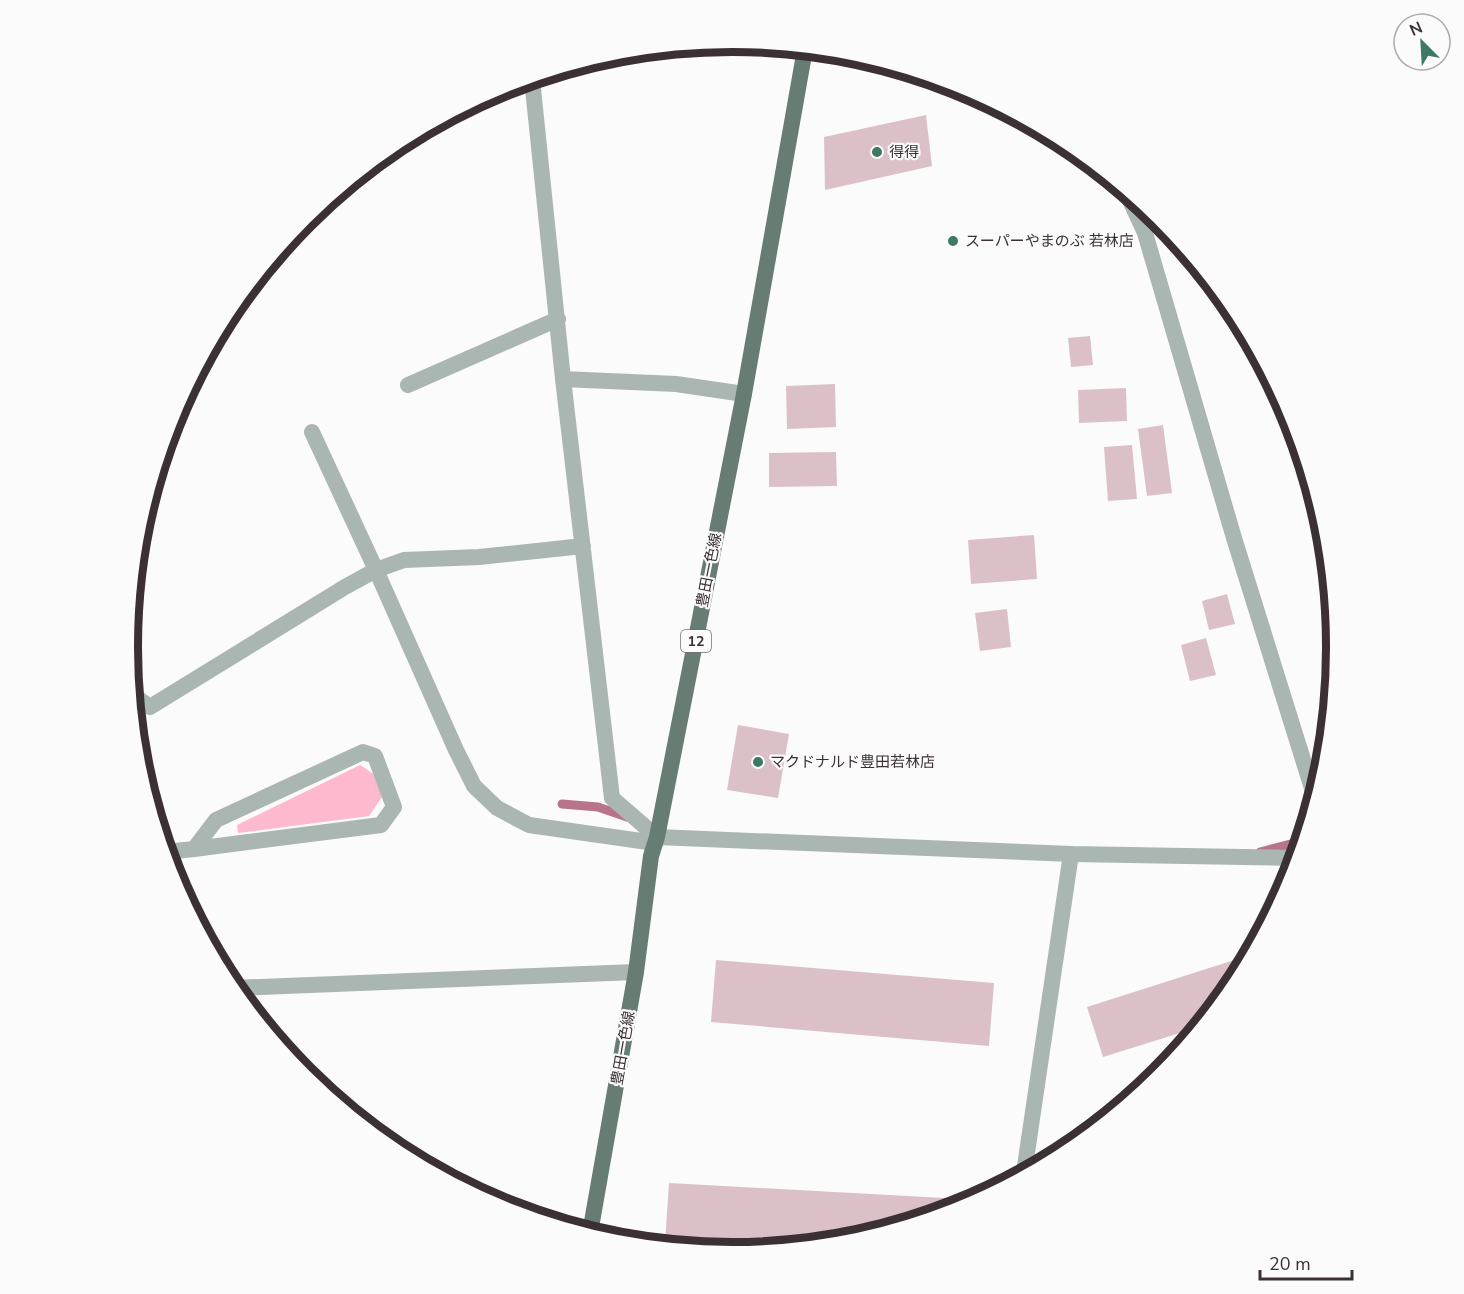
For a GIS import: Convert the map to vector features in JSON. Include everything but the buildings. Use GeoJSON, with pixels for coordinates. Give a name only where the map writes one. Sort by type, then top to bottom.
{"type":"FeatureCollection","features":[{"type":"Feature","properties":{"kind":"main road","name":"豊田一色線"},"geometry":{"type":"LineString","coordinates":[[592,1224],[636,972],[651,856],[744,394],[804,57]]}},
{"type":"Feature","properties":{"kind":"street"},"geometry":{"type":"LineString","coordinates":[[533,87],[563,379],[612,798],[656,840]]}},
{"type":"Feature","properties":{"kind":"street"},"geometry":{"type":"LineString","coordinates":[[1134,210],[1145,233],[1231,527],[1310,783]]}},
{"type":"Feature","properties":{"kind":"street"},"geometry":{"type":"LineString","coordinates":[[408,385],[558,319]]}},
{"type":"Feature","properties":{"kind":"street"},"geometry":{"type":"LineString","coordinates":[[563,379],[676,384],[744,394]]}},
{"type":"Feature","properties":{"kind":"street"},"geometry":{"type":"LineString","coordinates":[[312,432],[474,786],[497,808],[529,825],[656,840],[1071,854],[1287,858]]}},
{"type":"Feature","properties":{"kind":"street"},"geometry":{"type":"LineString","coordinates":[[140,700],[150,707],[376,570],[404,560],[479,557],[583,546]]}},
{"type":"Feature","properties":{"kind":"street"},"geometry":{"type":"LineString","coordinates":[[174,851],[194,849],[381,825],[394,807],[375,756],[363,752],[216,820],[194,849]]}},
{"type":"Feature","properties":{"kind":"street"},"geometry":{"type":"LineString","coordinates":[[1025,1164],[1071,854]]}},
{"type":"Feature","properties":{"kind":"street"},"geometry":{"type":"LineString","coordinates":[[245,988],[636,972]]}},
{"type":"Feature","properties":{"kind":"shaded area"},"geometry":{"type":"Polygon","coordinates":[[[360,765],[375,775],[382,797],[369,816],[238,833],[237,825],[360,765]]]}},
{"type":"Feature","properties":{"kind":"waterway"},"geometry":{"type":"LineString","coordinates":[[562,804],[598,807],[627,817]]}},
{"type":"Feature","properties":{"kind":"waterway"},"geometry":{"type":"LineString","coordinates":[[1260,852],[1293,843]]}},
{"type":"Feature","properties":{"kind":"place","name":"得得"},"geometry":{"type":"Point","coordinates":[877,152]}},
{"type":"Feature","properties":{"kind":"place","name":"スーパーやまのぶ 若林店"},"geometry":{"type":"Point","coordinates":[953,241]}},
{"type":"Feature","properties":{"kind":"place","name":"マクドナルド豊田若林店"},"geometry":{"type":"Point","coordinates":[758,762]}}]}
